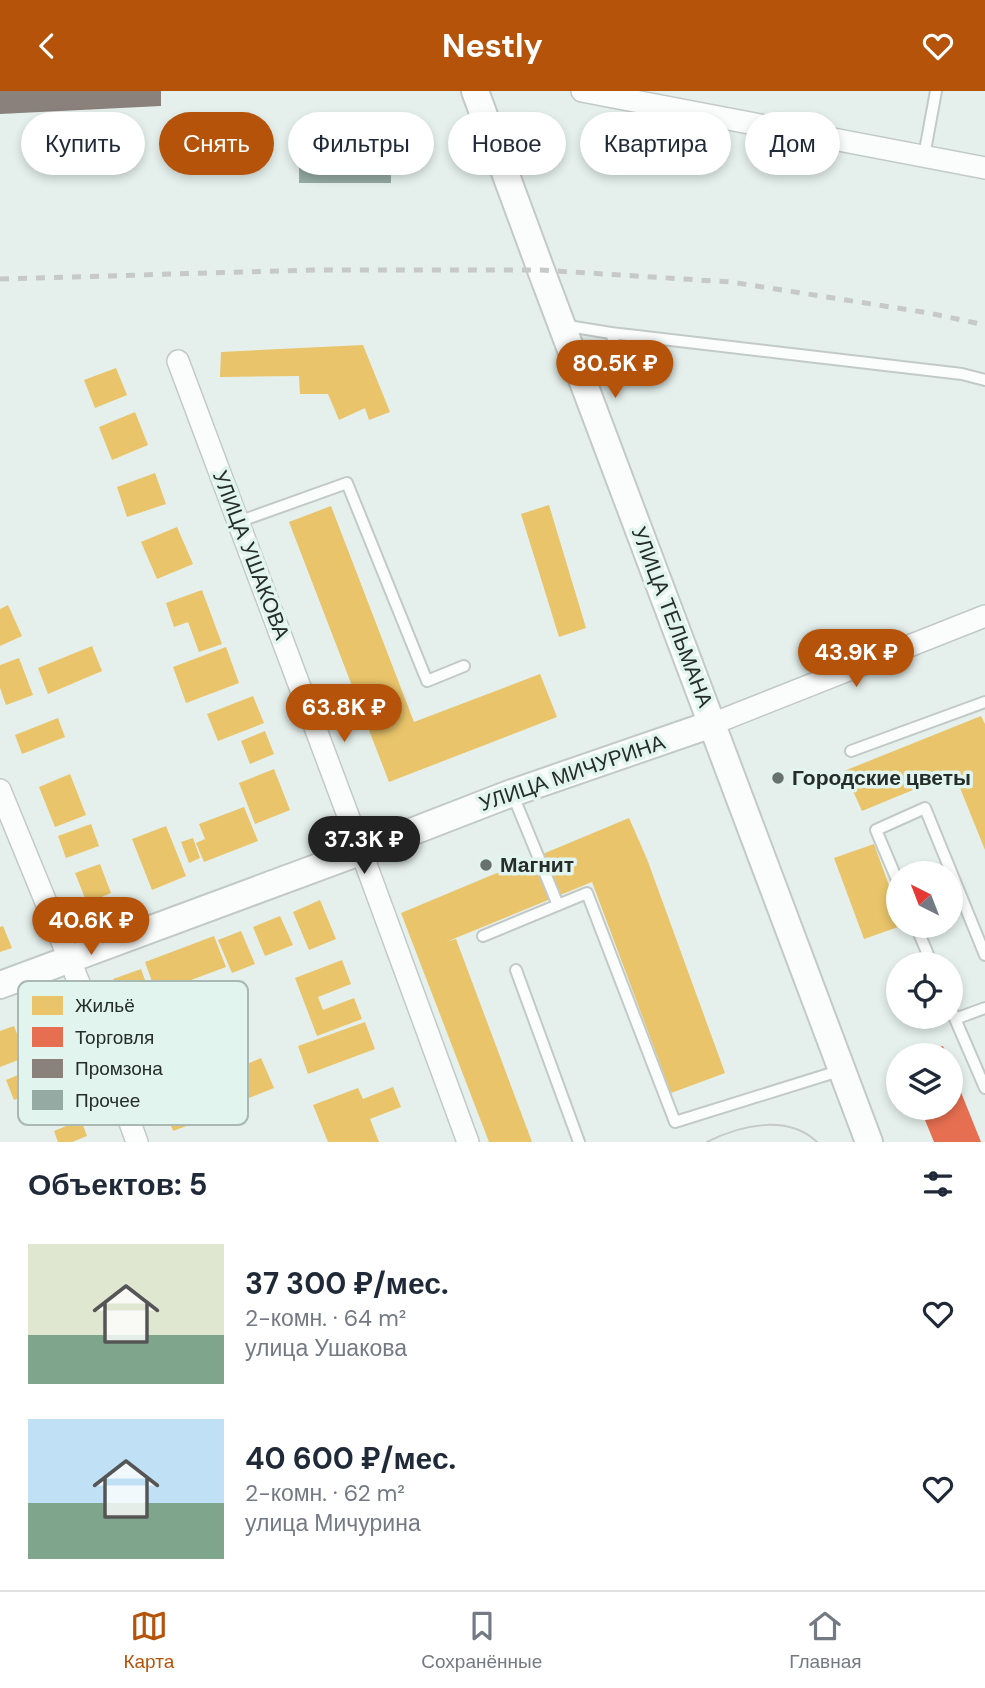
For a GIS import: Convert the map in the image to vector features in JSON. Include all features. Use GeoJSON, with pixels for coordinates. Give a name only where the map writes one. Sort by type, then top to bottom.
{"type":"FeatureCollection","features":[{"type":"Feature","properties":{"kind":"street","name":"УЛИЦА ТЕЛЬМАНА"},"geometry":{"type":"LineString","coordinates":[[475,91],[869,1142]]}},
{"type":"Feature","properties":{"kind":"street"},"geometry":{"type":"LineString","coordinates":[[582,91],[985,168]]}},
{"type":"Feature","properties":{"kind":"street","name":"УЛИЦА УШАКОВА"},"geometry":{"type":"LineString","coordinates":[[178,361],[468,1142]]}},
{"type":"Feature","properties":{"kind":"street","name":"УЛИЦА МИЧУРИНА"},"geometry":{"type":"LineString","coordinates":[[0,985],[512,793],[712,724],[985,616]]}},
{"type":"Feature","properties":{"kind":"street"},"geometry":{"type":"LineString","coordinates":[[0,790],[78,981]]}},
{"type":"Feature","properties":{"kind":"street"},"geometry":{"type":"LineString","coordinates":[[131,1125],[137,1142]]}},
{"type":"Feature","properties":{"kind":"lane"},"geometry":{"type":"LineString","coordinates":[[924,156],[936,91]]}},
{"type":"Feature","properties":{"kind":"lane"},"geometry":{"type":"LineString","coordinates":[[562,325],[949,373],[985,380]]}},
{"type":"Feature","properties":{"kind":"lane"},"geometry":{"type":"LineString","coordinates":[[611,333],[620,360]]}},
{"type":"Feature","properties":{"kind":"lane"},"geometry":{"type":"LineString","coordinates":[[239,522],[347,483],[427,681],[464,666]]}},
{"type":"Feature","properties":{"kind":"lane"},"geometry":{"type":"LineString","coordinates":[[851,751],[985,702]]}},
{"type":"Feature","properties":{"kind":"lane"},"geometry":{"type":"LineString","coordinates":[[512,793],[558,905]]}},
{"type":"Feature","properties":{"kind":"lane"},"geometry":{"type":"LineString","coordinates":[[889,861],[876,830],[925,808],[947,861]]}},
{"type":"Feature","properties":{"kind":"lane"},"geometry":{"type":"LineString","coordinates":[[483,936],[587,893],[675,1122],[842,1070]]}},
{"type":"Feature","properties":{"kind":"lane"},"geometry":{"type":"LineString","coordinates":[[963,901],[985,955]]}},
{"type":"Feature","properties":{"kind":"lane"},"geometry":{"type":"LineString","coordinates":[[516,969],[579,1142]]}},
{"type":"Feature","properties":{"kind":"lane"},"geometry":{"type":"LineString","coordinates":[[963,1016],[985,1007]]}},
{"type":"Feature","properties":{"kind":"lane"},"geometry":{"type":"LineString","coordinates":[[959,1029],[985,1088]]}},
{"type":"Feature","properties":{"kind":"building: Жильё"},"geometry":{"type":"Polygon","coordinates":[[[363,345],[390,412],[369,420],[365,408],[339,420],[328,394],[300,394],[299,376],[220,377],[221,352],[363,345]]]}},
{"type":"Feature","properties":{"kind":"building: Жильё"},"geometry":{"type":"Polygon","coordinates":[[[116,368],[127,395],[95,408],[84,380],[116,368]]]}},
{"type":"Feature","properties":{"kind":"building: Жильё"},"geometry":{"type":"Polygon","coordinates":[[[135,412],[148,445],[112,460],[99,427],[135,412]]]}},
{"type":"Feature","properties":{"kind":"building: Жильё"},"geometry":{"type":"Polygon","coordinates":[[[155,473],[166,504],[127,517],[117,487],[155,473]]]}},
{"type":"Feature","properties":{"kind":"building: Жильё"},"geometry":{"type":"Polygon","coordinates":[[[549,505],[586,628],[559,637],[521,514],[549,505]]]}},
{"type":"Feature","properties":{"kind":"building: Жильё"},"geometry":{"type":"Polygon","coordinates":[[[331,506],[414,722],[540,674],[557,717],[389,782],[289,522],[331,506]]]}},
{"type":"Feature","properties":{"kind":"building: Жильё"},"geometry":{"type":"Polygon","coordinates":[[[177,527],[193,564],[157,579],[141,542],[177,527]]]}},
{"type":"Feature","properties":{"kind":"building: Жильё"},"geometry":{"type":"Polygon","coordinates":[[[202,590],[222,644],[199,652],[188,622],[174,627],[166,603],[202,590]]]}},
{"type":"Feature","properties":{"kind":"building: Жильё"},"geometry":{"type":"Polygon","coordinates":[[[8,605],[22,636],[0,646],[0,609],[8,605]]]}},
{"type":"Feature","properties":{"kind":"building: Жильё"},"geometry":{"type":"Polygon","coordinates":[[[92,646],[102,671],[48,694],[38,668],[92,646]]]}},
{"type":"Feature","properties":{"kind":"building: Жильё"},"geometry":{"type":"Polygon","coordinates":[[[226,647],[239,683],[186,703],[173,667],[226,647]]]}},
{"type":"Feature","properties":{"kind":"building: Жильё"},"geometry":{"type":"Polygon","coordinates":[[[19,658],[33,695],[6,705],[0,688],[0,665],[19,658]]]}},
{"type":"Feature","properties":{"kind":"building: Жильё"},"geometry":{"type":"Polygon","coordinates":[[[253,696],[264,723],[218,741],[207,714],[253,696]]]}},
{"type":"Feature","properties":{"kind":"building: Жильё"},"geometry":{"type":"Polygon","coordinates":[[[981,716],[985,724],[985,850],[954,773],[862,811],[844,771],[981,716]]]}},
{"type":"Feature","properties":{"kind":"building: Жильё"},"geometry":{"type":"Polygon","coordinates":[[[58,718],[65,737],[22,754],[15,735],[58,718]]]}},
{"type":"Feature","properties":{"kind":"building: Жильё"},"geometry":{"type":"Polygon","coordinates":[[[265,731],[274,754],[250,764],[241,741],[265,731]]]}},
{"type":"Feature","properties":{"kind":"building: Жильё"},"geometry":{"type":"Polygon","coordinates":[[[274,769],[290,810],[255,824],[239,783],[274,769]]]}},
{"type":"Feature","properties":{"kind":"building: Жильё"},"geometry":{"type":"Polygon","coordinates":[[[70,774],[86,815],[55,827],[39,787],[70,774]]]}},
{"type":"Feature","properties":{"kind":"building: Жильё"},"geometry":{"type":"Polygon","coordinates":[[[244,807],[258,841],[204,862],[196,843],[205,839],[199,824],[244,807]]]}},
{"type":"Feature","properties":{"kind":"building: Жильё"},"geometry":{"type":"Polygon","coordinates":[[[629,818],[647,859],[725,1073],[671,1093],[592,882],[446,942],[456,939],[532,1142],[489,1142],[401,913],[629,818]]]}},
{"type":"Feature","properties":{"kind":"building: Жильё"},"geometry":{"type":"Polygon","coordinates":[[[91,824],[99,846],[66,858],[58,836],[91,824]]]}},
{"type":"Feature","properties":{"kind":"building: Жильё"},"geometry":{"type":"Polygon","coordinates":[[[166,826],[186,876],[152,890],[132,839],[166,826]]]}},
{"type":"Feature","properties":{"kind":"building: Жильё"},"geometry":{"type":"Polygon","coordinates":[[[193,838],[200,858],[189,863],[181,842],[193,838]]]}},
{"type":"Feature","properties":{"kind":"building: Жильё"},"geometry":{"type":"Polygon","coordinates":[[[874,844],[886,877],[886,931],[864,939],[834,858],[874,844]]]}},
{"type":"Feature","properties":{"kind":"building: Жильё"},"geometry":{"type":"Polygon","coordinates":[[[100,864],[111,893],[87,903],[75,873],[100,864]]]}},
{"type":"Feature","properties":{"kind":"building: Жильё"},"geometry":{"type":"Polygon","coordinates":[[[320,900],[336,939],[309,950],[293,912],[320,900]]]}},
{"type":"Feature","properties":{"kind":"building: Жильё"},"geometry":{"type":"Polygon","coordinates":[[[280,916],[293,945],[265,956],[253,927],[280,916]]]}},
{"type":"Feature","properties":{"kind":"building: Жильё"},"geometry":{"type":"Polygon","coordinates":[[[3,926],[12,948],[0,952],[0,927],[3,926]]]}},
{"type":"Feature","properties":{"kind":"building: Жильё"},"geometry":{"type":"Polygon","coordinates":[[[241,931],[255,964],[232,973],[218,940],[241,931]]]}},
{"type":"Feature","properties":{"kind":"building: Жильё"},"geometry":{"type":"Polygon","coordinates":[[[214,936],[226,967],[188,981],[152,981],[145,962],[214,936]]]}},
{"type":"Feature","properties":{"kind":"building: Жильё"},"geometry":{"type":"Polygon","coordinates":[[[342,960],[351,984],[318,997],[323,1010],[354,998],[362,1019],[317,1036],[295,978],[342,960]]]}},
{"type":"Feature","properties":{"kind":"building: Жильё"},"geometry":{"type":"Polygon","coordinates":[[[141,969],[145,981],[114,981],[113,979],[141,969]]]}},
{"type":"Feature","properties":{"kind":"building: Жильё"},"geometry":{"type":"Polygon","coordinates":[[[365,1022],[375,1049],[308,1074],[298,1046],[365,1022]]]}},
{"type":"Feature","properties":{"kind":"building: Жильё"},"geometry":{"type":"Polygon","coordinates":[[[14,1026],[18,1036],[18,1060],[0,1067],[0,1031],[14,1026]]]}},
{"type":"Feature","properties":{"kind":"building: Жильё"},"geometry":{"type":"Polygon","coordinates":[[[261,1058],[274,1088],[248,1098],[248,1064],[261,1058]]]}},
{"type":"Feature","properties":{"kind":"building: Жильё"},"geometry":{"type":"Polygon","coordinates":[[[18,1075],[18,1098],[14,1100],[6,1080],[18,1075]]]}},
{"type":"Feature","properties":{"kind":"building: Жильё"},"geometry":{"type":"Polygon","coordinates":[[[393,1087],[401,1107],[370,1119],[379,1142],[328,1142],[313,1105],[358,1088],[363,1099],[393,1087]]]}},
{"type":"Feature","properties":{"kind":"building: Жильё"},"geometry":{"type":"Polygon","coordinates":[[[69,1125],[83,1125],[87,1136],[72,1142],[58,1142],[54,1131],[69,1125]]]}},
{"type":"Feature","properties":{"kind":"building: Жильё"},"geometry":{"type":"Polygon","coordinates":[[[171,1125],[189,1125],[173,1131],[171,1125]]]}},
{"type":"Feature","properties":{"kind":"building: Торговля"},"geometry":{"type":"Polygon","coordinates":[[[963,1097],[981,1142],[934,1142],[925,1120],[963,1120],[963,1097]]]}},
{"type":"Feature","properties":{"kind":"building: Промзона"},"geometry":{"type":"Polygon","coordinates":[[[0,91],[161,91],[161,106],[0,114],[0,91]]]}},
{"type":"Feature","properties":{"kind":"building: Прочее"},"geometry":{"type":"Polygon","coordinates":[[[299,175],[391,175],[391,183],[299,183],[299,175]]]}},
{"type":"Feature","properties":{"kind":"tram line"},"geometry":{"type":"LineString","coordinates":[[707,1142],[734,1131],[764,1125],[792,1128],[817,1142]]}},
{"type":"Feature","properties":{"kind":"railway"},"geometry":{"type":"LineString","coordinates":[[0,279],[314,270],[541,270],[731,282],[929,313],[985,325]]}},
{"type":"Feature","properties":{"kind":"place","name":"Городские цветы"},"geometry":{"type":"Point","coordinates":[778,778]}},
{"type":"Feature","properties":{"kind":"place","name":"Магнит"},"geometry":{"type":"Point","coordinates":[486,865]}}]}
